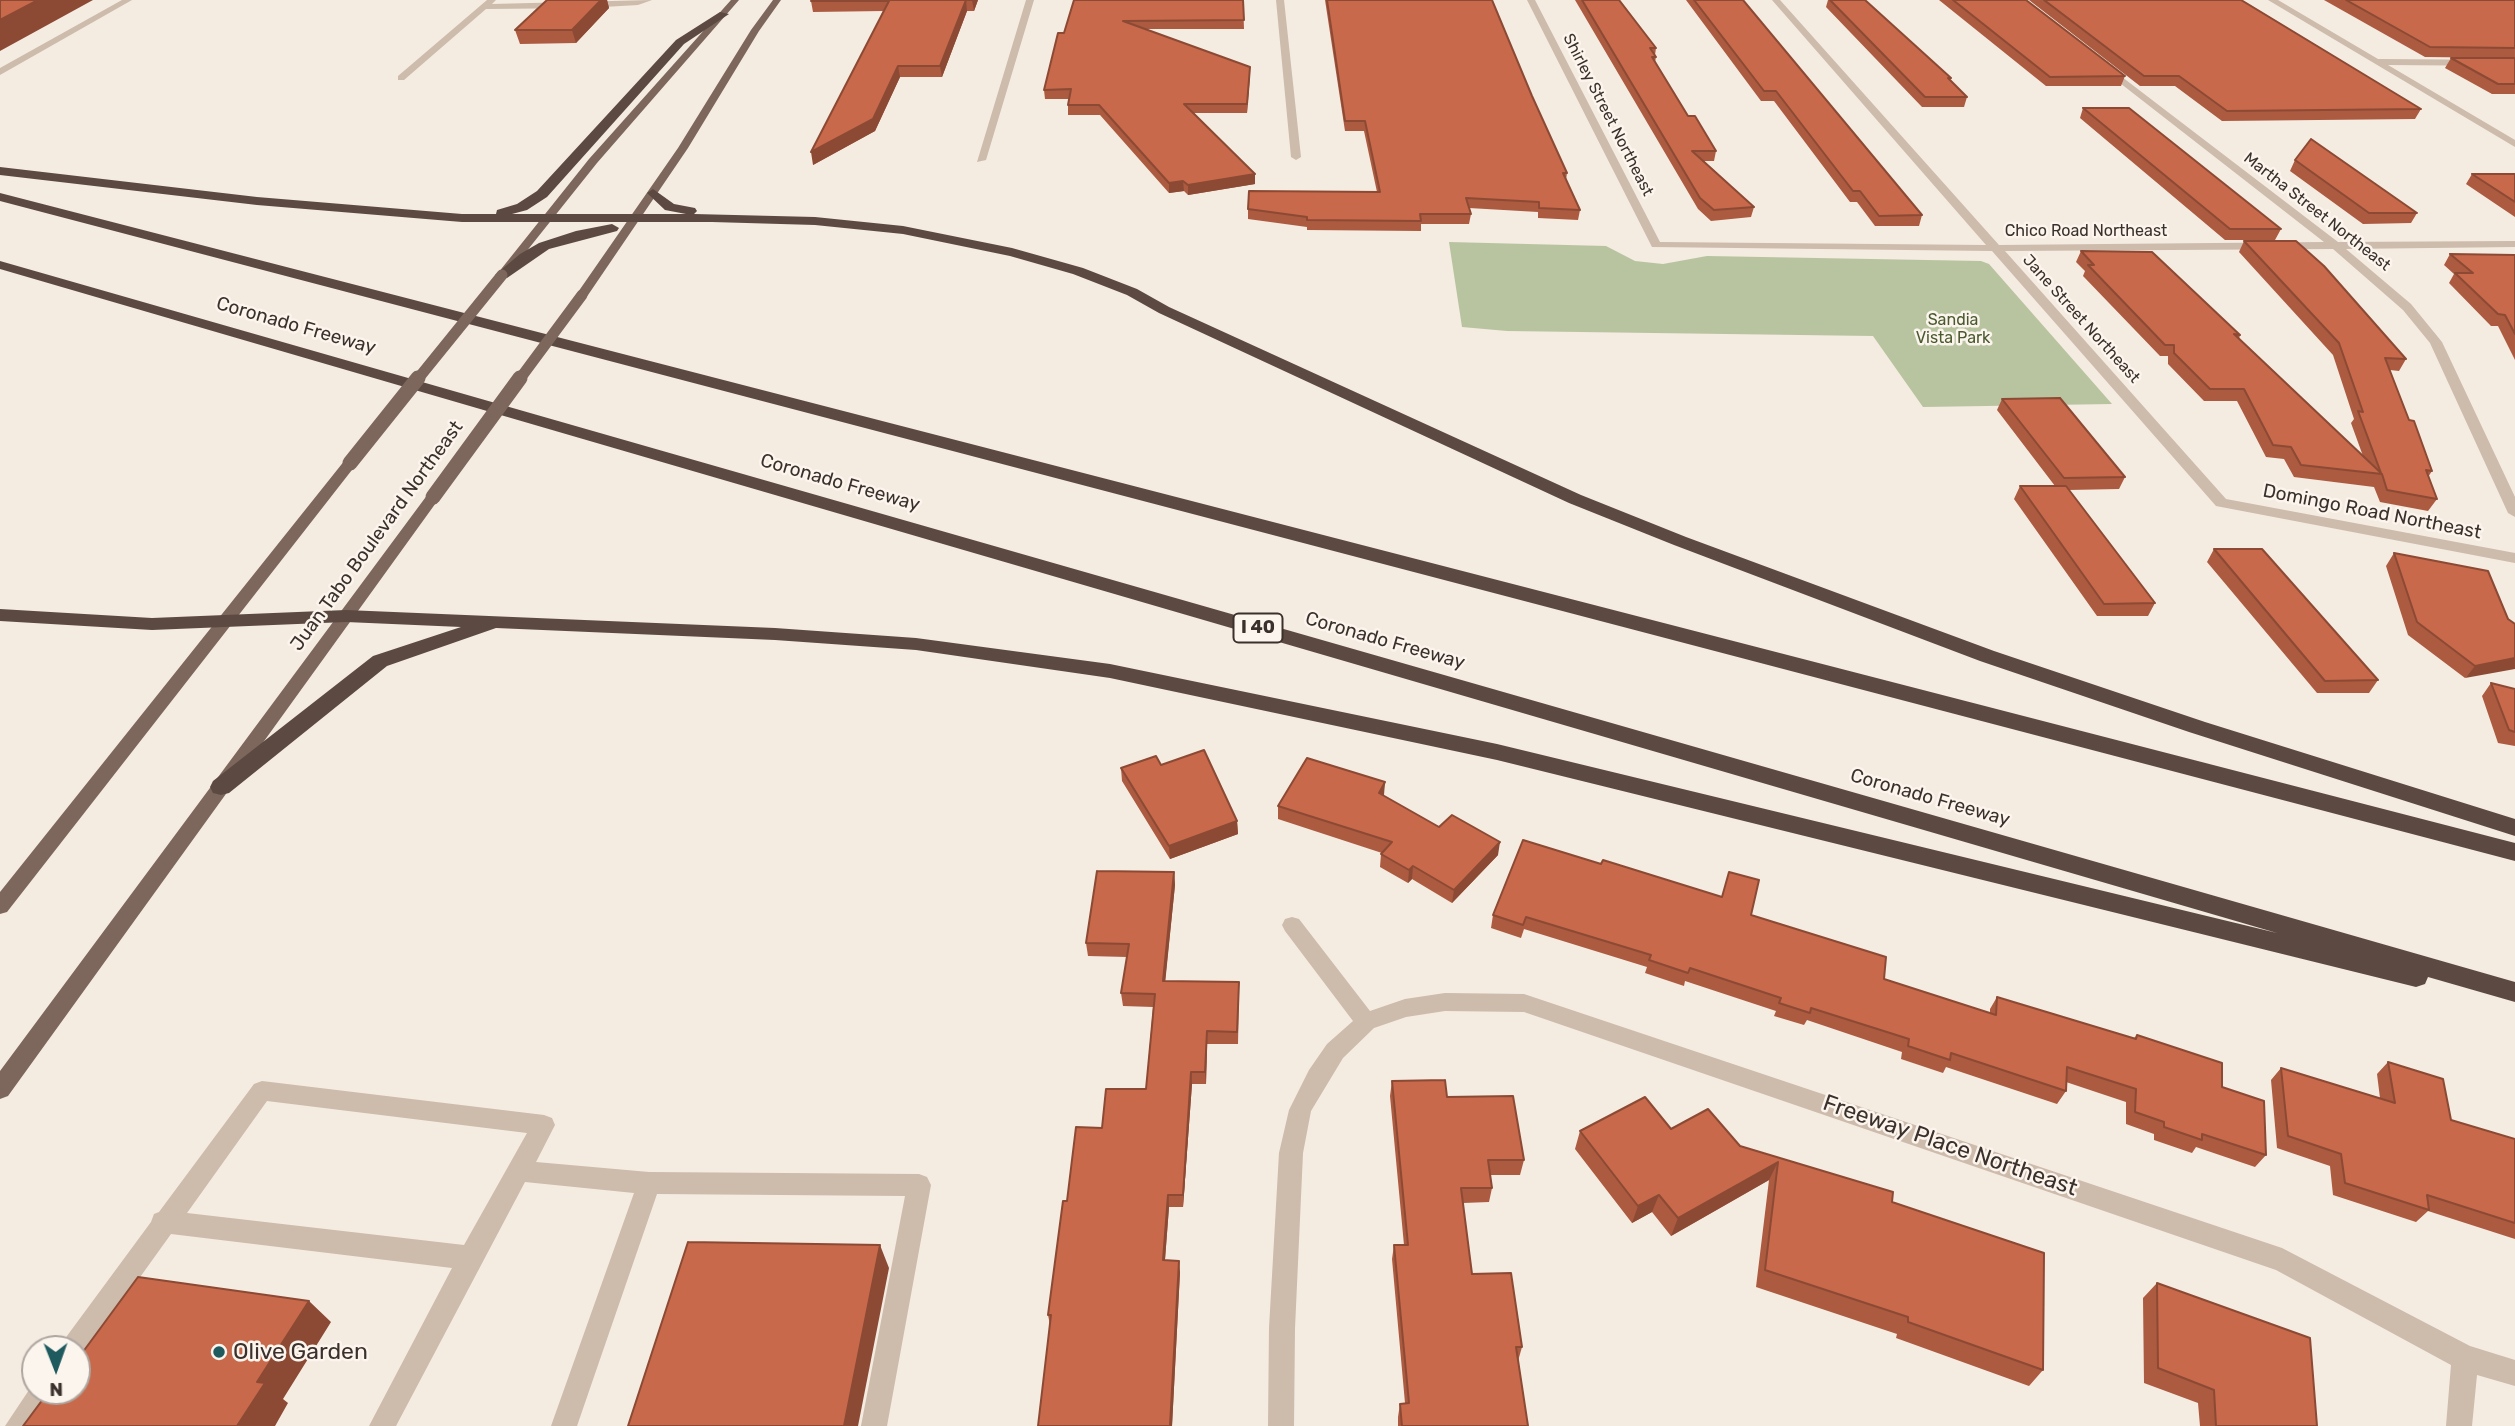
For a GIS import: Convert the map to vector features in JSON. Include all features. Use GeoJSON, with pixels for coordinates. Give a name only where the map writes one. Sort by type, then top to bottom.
{"type":"FeatureCollection","features":[{"type":"Feature","properties":{"kind":"highway"},"geometry":{"type":"LineString","coordinates":[[462,218],[504,212],[536,198],[680,42],[724,14]]}},
{"type":"Feature","properties":{"kind":"highway"},"geometry":{"type":"LineString","coordinates":[[0,171],[257,201],[462,218],[547,218],[828,230],[914,241],[1028,267],[1061,266],[1132,292],[1164,310],[1575,499],[1680,541],[2001,660],[2197,727],[2515,828]]}},
{"type":"Feature","properties":{"kind":"highway"},"geometry":{"type":"LineString","coordinates":[[653,193],[664,204],[688,211],[840,217],[950,231],[1050,255],[1061,266]]}},
{"type":"Feature","properties":{"kind":"highway"},"geometry":{"type":"LineString","coordinates":[[0,197],[2515,852]]}},
{"type":"Feature","properties":{"kind":"highway"},"geometry":{"type":"LineString","coordinates":[[502,275],[525,257],[556,242],[631,222]]}},
{"type":"Feature","properties":{"kind":"highway","name":"Coronado Freeway"},"geometry":{"type":"LineString","coordinates":[[0,265],[2515,992]]}},
{"type":"Feature","properties":{"kind":"highway"},"geometry":{"type":"LineString","coordinates":[[0,615],[152,624],[346,617],[502,621],[775,634],[916,644],[1110,671],[1497,752],[2515,1001]]}},
{"type":"Feature","properties":{"kind":"highway"},"geometry":{"type":"LineString","coordinates":[[221,787],[380,661],[502,621]]}},
{"type":"Feature","properties":{"kind":"main road"},"geometry":{"type":"LineString","coordinates":[[0,906],[223,620],[593,161],[735,0]]}},
{"type":"Feature","properties":{"kind":"main road","name":"Juan Tabo Boulevard Northeast"},"geometry":{"type":"LineString","coordinates":[[0,1089],[582,295],[688,141],[755,30],[777,0]]}},
{"type":"Feature","properties":{"kind":"street"},"geometry":{"type":"LineString","coordinates":[[0,72],[128,0]]}},
{"type":"Feature","properties":{"kind":"street"},"geometry":{"type":"LineString","coordinates":[[401,78],[492,0]]}},
{"type":"Feature","properties":{"kind":"street"},"geometry":{"type":"LineString","coordinates":[[484,7],[638,3],[648,0]]}},
{"type":"Feature","properties":{"kind":"street"},"geometry":{"type":"LineString","coordinates":[[982,160],[1030,0]]}},
{"type":"Feature","properties":{"kind":"street"},"geometry":{"type":"LineString","coordinates":[[1280,0],[1296,157]]}},
{"type":"Feature","properties":{"kind":"street","name":"Shirley Street Northeast"},"geometry":{"type":"LineString","coordinates":[[1531,0],[1657,245]]}},
{"type":"Feature","properties":{"kind":"street","name":"Jane Street Northeast"},"geometry":{"type":"LineString","coordinates":[[1776,0],[2221,503]]}},
{"type":"Feature","properties":{"kind":"street"},"geometry":{"type":"LineString","coordinates":[[2272,0],[2515,144]]}},
{"type":"Feature","properties":{"kind":"street","name":"Martha Street Northeast"},"geometry":{"type":"LineString","coordinates":[[2095,58],[2335,245],[2396,297],[2436,342],[2515,513]]}},
{"type":"Feature","properties":{"kind":"street"},"geometry":{"type":"LineString","coordinates":[[2375,61],[2515,63]]}},
{"type":"Feature","properties":{"kind":"street","name":"Chico Road Northeast"},"geometry":{"type":"LineString","coordinates":[[1657,245],[1994,248],[2515,244]]}},
{"type":"Feature","properties":{"kind":"street","name":"Domingo Road Northeast"},"geometry":{"type":"LineString","coordinates":[[2221,503],[2515,558]]}},
{"type":"Feature","properties":{"kind":"street"},"geometry":{"type":"LineString","coordinates":[[1281,1426],[1282,1328],[1291,1153],[1300,1110],[1317,1077],[1335,1051],[1366,1022],[1292,925]]}},
{"type":"Feature","properties":{"kind":"street","name":"Freeway Place Northeast"},"geometry":{"type":"LineString","coordinates":[[1366,1022],[1405,1008],[1445,1002],[1524,1003],[2282,1260],[2465,1358],[2515,1373]]}},
{"type":"Feature","properties":{"kind":"street"},"geometry":{"type":"LineString","coordinates":[[83,1335],[163,1222],[262,1091],[544,1125],[470,1258],[382,1426]]}},
{"type":"Feature","properties":{"kind":"street"},"geometry":{"type":"LineString","coordinates":[[518,1171],[649,1183],[919,1185],[874,1426]]}},
{"type":"Feature","properties":{"kind":"street"},"geometry":{"type":"LineString","coordinates":[[564,1426],[649,1183]]}},
{"type":"Feature","properties":{"kind":"street"},"geometry":{"type":"LineString","coordinates":[[163,1222],[470,1258]]}},
{"type":"Feature","properties":{"kind":"street"},"geometry":{"type":"LineString","coordinates":[[2459,1426],[2465,1358]]}},
{"type":"Feature","properties":{"kind":"street"},"geometry":{"type":"LineString","coordinates":[[18,1426],[33,1405]]}},
{"type":"Feature","properties":{"kind":"green space","name":"Sandia Vista Park"},"geometry":{"type":"Polygon","coordinates":[[[1449,242],[1606,246],[1635,261],[1663,264],[1707,256],[1981,261],[1989,264],[2112,404],[1923,407],[1873,336],[1507,331],[1462,327],[1449,242]]]}},
{"type":"Feature","properties":{"kind":"building"},"geometry":{"type":"Polygon","coordinates":[[[0,0],[38,0],[0,20],[0,0]]]}},
{"type":"Feature","properties":{"kind":"building"},"geometry":{"type":"Polygon","coordinates":[[[547,0],[601,0],[572,30],[515,30],[547,0]]]}},
{"type":"Feature","properties":{"kind":"building"},"geometry":{"type":"Polygon","coordinates":[[[812,0],[966,0],[940,66],[898,66],[873,119],[811,152],[889,1],[812,0]]]}},
{"type":"Feature","properties":{"kind":"building"},"geometry":{"type":"Polygon","coordinates":[[[1074,0],[1243,0],[1244,20],[1123,21],[1250,67],[1247,104],[1184,104],[1255,174],[1188,185],[1183,181],[1169,183],[1099,105],[1068,105],[1071,89],[1044,90],[1058,33],[1064,33],[1074,0]]]}},
{"type":"Feature","properties":{"kind":"building"},"geometry":{"type":"Polygon","coordinates":[[[1327,0],[1492,0],[1567,173],[1563,173],[1580,210],[1539,208],[1539,202],[1466,198],[1471,214],[1420,214],[1421,221],[1307,220],[1307,217],[1248,209],[1249,191],[1380,192],[1365,121],[1345,121],[1327,0]]]}},
{"type":"Feature","properties":{"kind":"building"},"geometry":{"type":"Polygon","coordinates":[[[1582,0],[1619,0],[1656,48],[1650,48],[1656,57],[1652,57],[1688,116],[1695,116],[1716,151],[1692,151],[1754,207],[1714,210],[1700,198],[1582,0]]]}},
{"type":"Feature","properties":{"kind":"building"},"geometry":{"type":"Polygon","coordinates":[[[1694,0],[1743,0],[1922,215],[1879,216],[1860,191],[1853,191],[1776,91],[1764,91],[1694,0]]]}},
{"type":"Feature","properties":{"kind":"building"},"geometry":{"type":"Polygon","coordinates":[[[1830,0],[1865,0],[1951,78],[1948,78],[1967,97],[1925,97],[1830,0]]]}},
{"type":"Feature","properties":{"kind":"building"},"geometry":{"type":"Polygon","coordinates":[[[1953,0],[2026,0],[2125,76],[2050,77],[1953,0]]]}},
{"type":"Feature","properties":{"kind":"building"},"geometry":{"type":"Polygon","coordinates":[[[2044,0],[2241,0],[2421,109],[2227,111],[2179,76],[2144,76],[2044,0]]]}},
{"type":"Feature","properties":{"kind":"building"},"geometry":{"type":"Polygon","coordinates":[[[2346,0],[2515,0],[2515,48],[2430,47],[2346,0]]]}},
{"type":"Feature","properties":{"kind":"building"},"geometry":{"type":"Polygon","coordinates":[[[2451,58],[2515,58],[2515,84],[2498,84],[2451,58]]]}},
{"type":"Feature","properties":{"kind":"building"},"geometry":{"type":"Polygon","coordinates":[[[2083,108],[2129,108],[2281,229],[2230,229],[2083,108]]]}},
{"type":"Feature","properties":{"kind":"building"},"geometry":{"type":"Polygon","coordinates":[[[2311,139],[2417,213],[2369,213],[2295,160],[2311,139]]]}},
{"type":"Feature","properties":{"kind":"building"},"geometry":{"type":"Polygon","coordinates":[[[2472,174],[2515,174],[2515,202],[2472,174]]]}},
{"type":"Feature","properties":{"kind":"building"},"geometry":{"type":"Polygon","coordinates":[[[2244,241],[2296,241],[2324,266],[2406,359],[2385,358],[2409,420],[2414,421],[2432,471],[2426,470],[2437,499],[2387,490],[2382,474],[2301,465],[2291,447],[2273,445],[2244,389],[2210,389],[2174,353],[2174,345],[2165,345],[2088,265],[2094,265],[2081,251],[2152,252],[2381,473],[2358,411],[2363,412],[2339,343],[2244,241]]]}},
{"type":"Feature","properties":{"kind":"building"},"geometry":{"type":"Polygon","coordinates":[[[2450,254],[2515,255],[2515,334],[2505,315],[2498,314],[2455,273],[2473,273],[2450,254]]]}},
{"type":"Feature","properties":{"kind":"building"},"geometry":{"type":"Polygon","coordinates":[[[2060,398],[2125,477],[2064,478],[2002,399],[2060,398]]]}},
{"type":"Feature","properties":{"kind":"building"},"geometry":{"type":"Polygon","coordinates":[[[2020,486],[2066,486],[2155,603],[2104,604],[2020,486]]]}},
{"type":"Feature","properties":{"kind":"building"},"geometry":{"type":"Polygon","coordinates":[[[2214,549],[2262,549],[2378,680],[2325,681],[2214,549]]]}},
{"type":"Feature","properties":{"kind":"building"},"geometry":{"type":"Polygon","coordinates":[[[2394,553],[2488,571],[2508,619],[2515,624],[2515,658],[2475,666],[2417,622],[2394,553]]]}},
{"type":"Feature","properties":{"kind":"building"},"geometry":{"type":"Polygon","coordinates":[[[2491,683],[2515,689],[2515,732],[2509,730],[2491,683]]]}},
{"type":"Feature","properties":{"kind":"building"},"geometry":{"type":"Polygon","coordinates":[[[1204,750],[1237,821],[1169,846],[1121,768],[1156,756],[1161,765],[1204,750]]]}},
{"type":"Feature","properties":{"kind":"building"},"geometry":{"type":"Polygon","coordinates":[[[1307,758],[1385,782],[1379,793],[1439,827],[1452,815],[1500,842],[1454,890],[1413,866],[1409,870],[1381,854],[1392,842],[1278,806],[1307,758]]]}},
{"type":"Feature","properties":{"kind":"building"},"geometry":{"type":"Polygon","coordinates":[[[1523,840],[1601,864],[1603,860],[1722,897],[1729,872],[1759,880],[1751,915],[1886,957],[1884,979],[1996,1015],[1997,997],[2136,1039],[2137,1035],[2222,1063],[2222,1087],[2264,1101],[2266,1155],[2202,1134],[2202,1140],[2164,1127],[2164,1122],[2135,1112],[2136,1089],[2067,1067],[2066,1091],[1951,1053],[1950,1060],[1908,1046],[1909,1039],[1811,1008],[1810,1013],[1779,1003],[1781,998],[1690,968],[1688,973],[1649,960],[1651,955],[1526,917],[1523,925],[1493,915],[1523,840]]]}},
{"type":"Feature","properties":{"kind":"building"},"geometry":{"type":"Polygon","coordinates":[[[1097,871],[1174,872],[1163,981],[1239,982],[1237,1032],[1207,1031],[1205,1072],[1191,1072],[1183,1195],[1168,1195],[1163,1260],[1179,1261],[1170,1426],[1038,1426],[1051,1315],[1048,1315],[1076,1127],[1102,1128],[1106,1089],[1146,1089],[1155,994],[1121,993],[1129,944],[1086,943],[1097,871]]]}},
{"type":"Feature","properties":{"kind":"building"},"geometry":{"type":"Polygon","coordinates":[[[2388,1062],[2443,1079],[2451,1120],[2515,1139],[2515,1223],[2427,1195],[2429,1210],[2345,1183],[2341,1154],[2288,1136],[2281,1068],[2395,1103],[2388,1062]]]}},
{"type":"Feature","properties":{"kind":"building"},"geometry":{"type":"Polygon","coordinates":[[[1445,1080],[1447,1097],[1513,1096],[1524,1160],[1488,1160],[1492,1188],[1461,1188],[1472,1274],[1511,1273],[1522,1347],[1516,1347],[1528,1426],[1402,1426],[1400,1404],[1409,1403],[1394,1245],[1408,1245],[1392,1081],[1445,1080]]]}},
{"type":"Feature","properties":{"kind":"building"},"geometry":{"type":"Polygon","coordinates":[[[1645,1097],[1671,1129],[1708,1109],[1740,1146],[1893,1192],[1892,1202],[2044,1253],[2043,1370],[1908,1322],[1908,1317],[1765,1270],[1778,1162],[1678,1218],[1659,1195],[1638,1206],[1580,1131],[1645,1097]]]}},
{"type":"Feature","properties":{"kind":"building"},"geometry":{"type":"Polygon","coordinates":[[[688,1242],[880,1245],[844,1426],[628,1426],[688,1242]]]}},
{"type":"Feature","properties":{"kind":"building","name":"Olive Garden"},"geometry":{"type":"Polygon","coordinates":[[[138,1277],[309,1301],[257,1382],[265,1383],[237,1426],[23,1426],[39,1405],[91,1405],[91,1341],[138,1277]]]}},
{"type":"Feature","properties":{"kind":"building"},"geometry":{"type":"Polygon","coordinates":[[[2157,1283],[2310,1338],[2317,1426],[2216,1426],[2214,1390],[2158,1368],[2157,1283]]]}},
{"type":"Feature","properties":{"kind":"place","name":"Olive Garden"},"geometry":{"type":"Point","coordinates":[219,1352]}}]}
